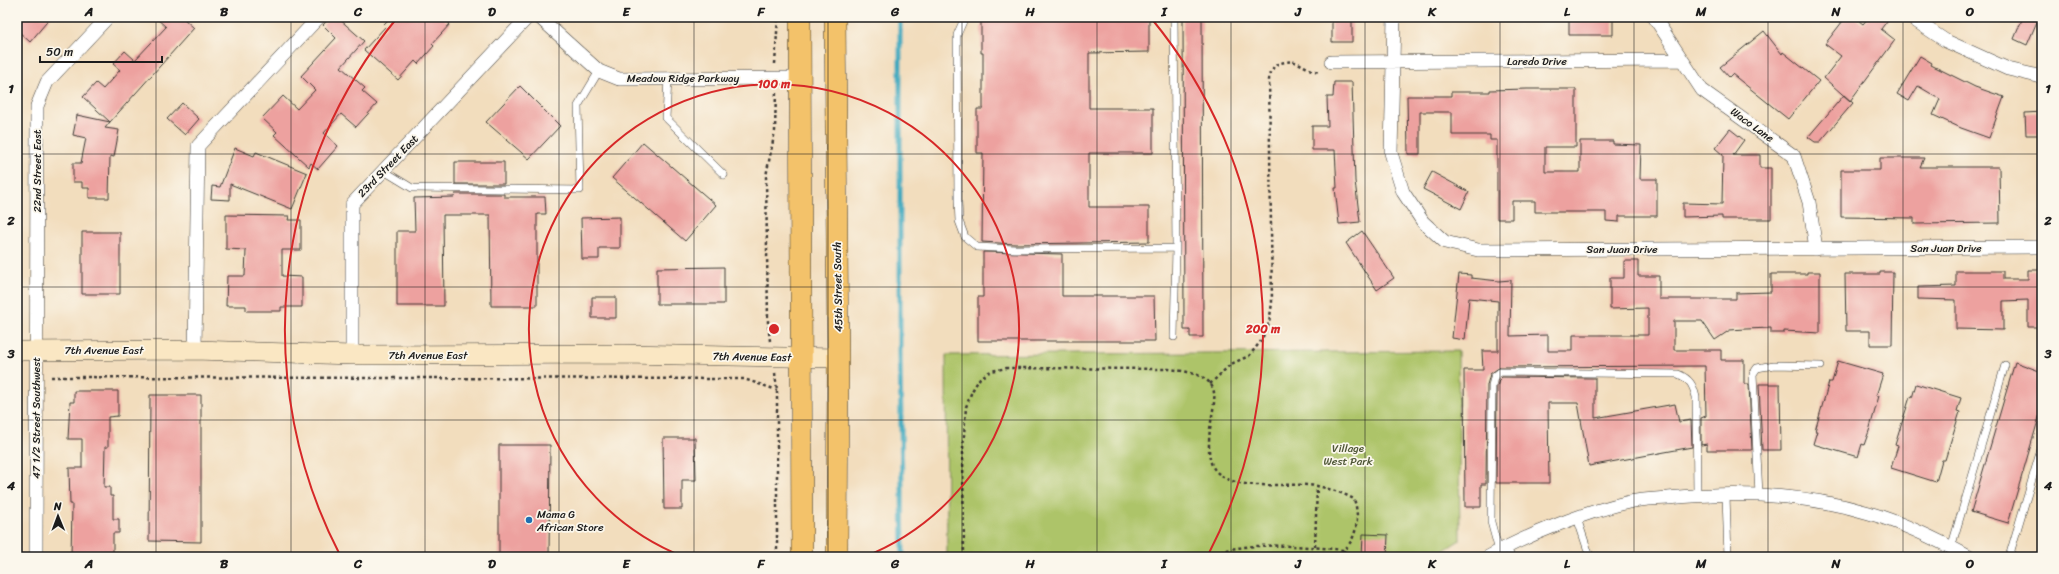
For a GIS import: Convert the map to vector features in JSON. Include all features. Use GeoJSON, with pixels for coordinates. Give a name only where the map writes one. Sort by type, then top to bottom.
{"type":"FeatureCollection","features":[{"type":"Feature","properties":{"kind":"main road"},"geometry":{"type":"LineString","coordinates":[[800,17],[802,557]]}},
{"type":"Feature","properties":{"kind":"main road","name":"45th Street South"},"geometry":{"type":"LineString","coordinates":[[835,17],[838,358],[837,557]]}},
{"type":"Feature","properties":{"kind":"street","name":"22nd Street East"},"geometry":{"type":"LineString","coordinates":[[36,351],[37,106],[47,82],[108,17]]}},
{"type":"Feature","properties":{"kind":"street"},"geometry":{"type":"LineString","coordinates":[[195,350],[198,146],[319,17]]}},
{"type":"Feature","properties":{"kind":"street","name":"23rd Street East"},"geometry":{"type":"LineString","coordinates":[[352,355],[352,204],[528,17]]}},
{"type":"Feature","properties":{"kind":"street","name":"Meadow Ridge Parkway"},"geometry":{"type":"LineString","coordinates":[[539,17],[599,71],[618,79],[801,78]]}},
{"type":"Feature","properties":{"kind":"street","name":"San Juan Drive"},"geometry":{"type":"LineString","coordinates":[[1394,17],[1391,153],[1403,192],[1423,222],[1445,242],[1478,250],[2042,247]]}},
{"type":"Feature","properties":{"kind":"street","name":"Waco Lane"},"geometry":{"type":"LineString","coordinates":[[1654,17],[1702,90],[1794,156],[1809,202],[1816,248]]}},
{"type":"Feature","properties":{"kind":"street"},"geometry":{"type":"LineString","coordinates":[[1910,17],[1946,41],[2008,69],[2042,77]]}},
{"type":"Feature","properties":{"kind":"street","name":"Laredo Drive"},"geometry":{"type":"LineString","coordinates":[[1331,62],[1681,60]]}},
{"type":"Feature","properties":{"kind":"street","name":"7th Avenue East"},"geometry":{"type":"LineString","coordinates":[[17,351],[195,350],[352,355],[624,354],[838,358]]}},
{"type":"Feature","properties":{"kind":"street","name":"47 1/2 Street Southwest"},"geometry":{"type":"LineString","coordinates":[[36,351],[36,557]]}},
{"type":"Feature","properties":{"kind":"street"},"geometry":{"type":"LineString","coordinates":[[1501,553],[1577,518],[1630,502],[1697,495],[1759,495],[1825,502],[1870,513],[1960,554]]}},
{"type":"Feature","properties":{"kind":"lane"},"geometry":{"type":"LineString","coordinates":[[965,17],[957,34],[958,200],[959,221],[964,237],[977,247],[1015,249],[1176,248]]}},
{"type":"Feature","properties":{"kind":"lane"},"geometry":{"type":"LineString","coordinates":[[1174,17],[1176,248],[1174,337]]}},
{"type":"Feature","properties":{"kind":"lane"},"geometry":{"type":"LineString","coordinates":[[384,171],[412,188],[580,190],[578,106],[599,71]]}},
{"type":"Feature","properties":{"kind":"lane"},"geometry":{"type":"LineString","coordinates":[[668,78],[666,118],[724,175]]}},
{"type":"Feature","properties":{"kind":"lane"},"geometry":{"type":"LineString","coordinates":[[1759,495],[1753,374],[1758,368],[1774,365],[1821,366]]}},
{"type":"Feature","properties":{"kind":"lane"},"geometry":{"type":"LineString","coordinates":[[1960,554],[2005,365]]}},
{"type":"Feature","properties":{"kind":"lane"},"geometry":{"type":"LineString","coordinates":[[1501,553],[1491,522],[1492,393],[1494,377],[1500,372],[1678,374],[1686,377],[1693,384],[1696,397],[1697,495]]}},
{"type":"Feature","properties":{"kind":"lane"},"geometry":{"type":"LineString","coordinates":[[2009,557],[2042,446]]}},
{"type":"Feature","properties":{"kind":"lane"},"geometry":{"type":"LineString","coordinates":[[1726,495],[1728,557]]}},
{"type":"Feature","properties":{"kind":"lane"},"geometry":{"type":"LineString","coordinates":[[1577,518],[1590,557]]}},
{"type":"Feature","properties":{"kind":"path"},"geometry":{"type":"LineString","coordinates":[[774,55],[778,17]]}},
{"type":"Feature","properties":{"kind":"path"},"geometry":{"type":"LineString","coordinates":[[1210,384],[1231,364],[1249,356],[1261,341],[1270,322],[1272,303],[1269,75],[1275,65],[1285,61],[1298,62],[1317,72],[1330,73],[1331,62]]}},
{"type":"Feature","properties":{"kind":"path"},"geometry":{"type":"LineString","coordinates":[[768,323],[766,176],[775,131],[777,96]]}},
{"type":"Feature","properties":{"kind":"path"},"geometry":{"type":"LineString","coordinates":[[964,557],[963,427],[966,407],[972,391],[980,378],[991,371],[1006,368],[1169,369],[1187,371],[1201,377],[1210,384],[1215,394],[1216,403],[1209,439],[1209,456],[1215,469],[1227,480],[1241,484],[1317,486],[1344,494],[1354,500],[1358,510],[1352,543],[1344,550],[1241,547],[1219,551],[1210,557]]}},
{"type":"Feature","properties":{"kind":"path"},"geometry":{"type":"LineString","coordinates":[[36,377],[744,379],[777,390],[777,557]]}},
{"type":"Feature","properties":{"kind":"path"},"geometry":{"type":"LineString","coordinates":[[1315,548],[1317,486]]}},
{"type":"Feature","properties":{"kind":"path"},"geometry":{"type":"LineString","coordinates":[[1344,550],[1344,557]]}},
{"type":"Feature","properties":{"kind":"green space","name":"Village West Park"},"geometry":{"type":"Polygon","coordinates":[[[1458,351],[1460,540],[1433,557],[947,557],[946,355],[1458,351]]]}},
{"type":"Feature","properties":{"kind":"building"},"geometry":{"type":"Polygon","coordinates":[[[17,17],[51,17],[30,42],[17,30],[17,17]]]}},
{"type":"Feature","properties":{"kind":"building"},"geometry":{"type":"Polygon","coordinates":[[[155,17],[182,17],[194,28],[110,122],[83,97],[96,83],[103,89],[120,70],[113,64],[125,51],[135,60],[166,27],[155,17]]]}},
{"type":"Feature","properties":{"kind":"building"},"geometry":{"type":"Polygon","coordinates":[[[330,17],[337,17],[364,41],[341,67],[365,88],[362,91],[377,104],[356,127],[341,114],[324,133],[338,146],[318,169],[311,163],[309,167],[274,135],[277,132],[262,118],[283,96],[297,109],[315,90],[301,76],[336,38],[323,25],[330,17]]]}},
{"type":"Feature","properties":{"kind":"building"},"geometry":{"type":"Polygon","coordinates":[[[391,17],[442,17],[450,24],[432,44],[434,46],[418,64],[415,61],[398,80],[364,50],[386,26],[384,24],[391,17]]]}},
{"type":"Feature","properties":{"kind":"building"},"geometry":{"type":"Polygon","coordinates":[[[1183,17],[1202,17],[1203,337],[1190,337],[1190,330],[1184,330],[1183,17]]]}},
{"type":"Feature","properties":{"kind":"building"},"geometry":{"type":"Polygon","coordinates":[[[1332,17],[1352,17],[1352,42],[1332,42],[1332,17]]]}},
{"type":"Feature","properties":{"kind":"building"},"geometry":{"type":"Polygon","coordinates":[[[1569,17],[1613,17],[1613,35],[1569,35],[1569,17]]]}},
{"type":"Feature","properties":{"kind":"building"},"geometry":{"type":"Polygon","coordinates":[[[1846,17],[1854,17],[1863,24],[1869,17],[1890,17],[1881,29],[1895,40],[1850,101],[1824,78],[1841,56],[1825,44],[1846,17]]]}},
{"type":"Feature","properties":{"kind":"building"},"geometry":{"type":"Polygon","coordinates":[[[2023,17],[2039,17],[2027,45],[2014,39],[2023,17]]]}},
{"type":"Feature","properties":{"kind":"building"},"geometry":{"type":"Polygon","coordinates":[[[1149,18],[1149,52],[1089,53],[1089,108],[1153,108],[1153,153],[1089,153],[1089,207],[1149,207],[1149,242],[1015,244],[982,242],[983,153],[977,153],[977,109],[983,109],[983,53],[981,53],[981,19],[1149,18]]]}},
{"type":"Feature","properties":{"kind":"building"},"geometry":{"type":"Polygon","coordinates":[[[1764,31],[1782,54],[1783,52],[1819,81],[1788,119],[1732,74],[1729,77],[1720,67],[1764,31]]]}},
{"type":"Feature","properties":{"kind":"building"},"geometry":{"type":"Polygon","coordinates":[[[1920,56],[1932,63],[1931,65],[1975,87],[2004,97],[1989,138],[1961,128],[1933,115],[1940,99],[1918,86],[1909,101],[1897,94],[1920,56]]]}},
{"type":"Feature","properties":{"kind":"building"},"geometry":{"type":"Polygon","coordinates":[[[1334,82],[1352,82],[1355,181],[1360,222],[1339,224],[1335,188],[1337,188],[1335,150],[1312,150],[1312,126],[1328,126],[1327,97],[1333,97],[1334,82]]]}},
{"type":"Feature","properties":{"kind":"building"},"geometry":{"type":"Polygon","coordinates":[[[520,86],[560,126],[529,159],[486,122],[520,86]]]}},
{"type":"Feature","properties":{"kind":"building"},"geometry":{"type":"Polygon","coordinates":[[[1576,89],[1576,147],[1545,147],[1545,172],[1580,172],[1580,141],[1613,141],[1613,144],[1641,145],[1640,179],[1657,179],[1657,216],[1619,216],[1619,222],[1606,221],[1606,212],[1535,212],[1535,201],[1512,201],[1512,219],[1497,219],[1497,140],[1490,140],[1490,135],[1452,135],[1452,112],[1420,112],[1420,154],[1408,154],[1407,96],[1451,96],[1451,92],[1490,92],[1490,90],[1576,89]]]}},
{"type":"Feature","properties":{"kind":"building"},"geometry":{"type":"Polygon","coordinates":[[[1844,95],[1853,103],[1820,142],[1815,142],[1808,137],[1844,95]]]}},
{"type":"Feature","properties":{"kind":"building"},"geometry":{"type":"Polygon","coordinates":[[[182,103],[199,119],[185,135],[167,119],[182,103]]]}},
{"type":"Feature","properties":{"kind":"building"},"geometry":{"type":"Polygon","coordinates":[[[2042,112],[2042,135],[2026,135],[2025,113],[2042,112]]]}},
{"type":"Feature","properties":{"kind":"building"},"geometry":{"type":"Polygon","coordinates":[[[77,115],[110,122],[105,128],[119,130],[114,157],[110,156],[109,198],[89,198],[89,188],[82,188],[82,182],[73,182],[73,163],[81,163],[86,138],[73,135],[77,115]]]}},
{"type":"Feature","properties":{"kind":"building"},"geometry":{"type":"Polygon","coordinates":[[[1730,129],[1744,140],[1733,155],[1760,155],[1760,168],[1771,168],[1771,219],[1722,219],[1722,216],[1683,217],[1683,203],[1722,204],[1723,155],[1715,148],[1730,129]]]}},
{"type":"Feature","properties":{"kind":"building"},"geometry":{"type":"Polygon","coordinates":[[[643,142],[716,205],[685,241],[612,178],[643,142]]]}},
{"type":"Feature","properties":{"kind":"building"},"geometry":{"type":"Polygon","coordinates":[[[235,148],[254,156],[256,152],[307,173],[292,209],[230,184],[230,200],[211,199],[212,186],[220,187],[235,148]]]}},
{"type":"Feature","properties":{"kind":"building"},"geometry":{"type":"Polygon","coordinates":[[[1880,158],[1924,158],[1920,167],[1999,167],[2000,223],[1914,224],[1914,218],[1841,217],[1841,170],[1880,170],[1880,158]]]}},
{"type":"Feature","properties":{"kind":"building"},"geometry":{"type":"Polygon","coordinates":[[[455,162],[504,162],[504,184],[455,184],[455,162]]]}},
{"type":"Feature","properties":{"kind":"building"},"geometry":{"type":"Polygon","coordinates":[[[1432,172],[1469,192],[1461,209],[1423,189],[1432,172]]]}},
{"type":"Feature","properties":{"kind":"building"},"geometry":{"type":"Polygon","coordinates":[[[455,194],[504,194],[504,197],[545,197],[546,214],[537,214],[537,306],[491,306],[490,215],[443,215],[444,306],[397,306],[397,231],[415,231],[414,198],[454,197],[455,194]]]}},
{"type":"Feature","properties":{"kind":"building"},"geometry":{"type":"Polygon","coordinates":[[[226,215],[289,216],[288,220],[301,220],[301,250],[282,250],[282,276],[302,277],[302,307],[281,307],[281,311],[246,311],[246,306],[226,306],[227,276],[245,276],[246,250],[226,249],[226,215]]]}},
{"type":"Feature","properties":{"kind":"building"},"geometry":{"type":"Polygon","coordinates":[[[620,217],[620,248],[599,248],[599,259],[582,259],[581,218],[620,217]]]}},
{"type":"Feature","properties":{"kind":"building"},"geometry":{"type":"Polygon","coordinates":[[[1362,231],[1394,278],[1377,290],[1346,243],[1362,231]]]}},
{"type":"Feature","properties":{"kind":"building"},"geometry":{"type":"Polygon","coordinates":[[[82,232],[120,232],[120,294],[82,294],[82,232]]]}},
{"type":"Feature","properties":{"kind":"building"},"geometry":{"type":"Polygon","coordinates":[[[983,252],[1062,254],[1062,296],[1154,296],[1155,341],[978,341],[978,297],[983,297],[983,252]]]}},
{"type":"Feature","properties":{"kind":"building"},"geometry":{"type":"Polygon","coordinates":[[[1624,261],[1638,261],[1638,276],[1659,276],[1659,299],[1736,299],[1736,293],[1771,292],[1771,274],[1807,274],[1807,272],[1820,272],[1820,333],[1784,331],[1784,333],[1771,333],[1771,328],[1730,330],[1715,340],[1702,321],[1674,321],[1674,350],[1721,350],[1721,360],[1744,360],[1744,384],[1749,384],[1752,450],[1707,450],[1707,444],[1701,445],[1701,418],[1706,416],[1705,366],[1500,367],[1490,374],[1487,385],[1486,484],[1481,484],[1481,507],[1465,507],[1464,370],[1483,370],[1482,351],[1498,351],[1498,301],[1469,298],[1465,340],[1452,338],[1459,274],[1471,275],[1471,278],[1499,281],[1511,280],[1510,336],[1548,335],[1548,351],[1573,351],[1573,335],[1648,335],[1648,308],[1610,309],[1610,278],[1624,278],[1624,261]]]}},
{"type":"Feature","properties":{"kind":"building"},"geometry":{"type":"Polygon","coordinates":[[[724,267],[724,304],[657,304],[657,268],[724,267]]]}},
{"type":"Feature","properties":{"kind":"building"},"geometry":{"type":"Polygon","coordinates":[[[2028,270],[2040,270],[2041,327],[2028,327],[2028,300],[2003,301],[2003,330],[1956,329],[1956,300],[1918,299],[1918,287],[1956,286],[1956,271],[2003,271],[2003,279],[2028,279],[2028,270]]]}},
{"type":"Feature","properties":{"kind":"building"},"geometry":{"type":"Polygon","coordinates":[[[1880,272],[1893,272],[1892,345],[1870,345],[1870,331],[1846,331],[1845,274],[1880,274],[1880,272]]]}},
{"type":"Feature","properties":{"kind":"building"},"geometry":{"type":"Polygon","coordinates":[[[592,297],[616,297],[616,318],[592,318],[592,297]]]}},
{"type":"Feature","properties":{"kind":"building"},"geometry":{"type":"Polygon","coordinates":[[[1838,361],[1883,374],[1876,396],[1879,396],[1869,431],[1864,445],[1862,444],[1858,457],[1813,444],[1817,431],[1815,431],[1829,382],[1832,382],[1838,361]]]}},
{"type":"Feature","properties":{"kind":"building"},"geometry":{"type":"Polygon","coordinates":[[[2015,362],[2042,372],[2042,407],[2008,523],[1971,512],[2015,362]]]}},
{"type":"Feature","properties":{"kind":"building"},"geometry":{"type":"Polygon","coordinates":[[[1502,377],[1595,378],[1595,418],[1675,404],[1679,422],[1691,420],[1692,447],[1589,466],[1578,403],[1548,403],[1549,483],[1496,483],[1497,387],[1499,380],[1502,377]]]}},
{"type":"Feature","properties":{"kind":"building"},"geometry":{"type":"Polygon","coordinates":[[[1759,384],[1780,384],[1781,450],[1762,450],[1759,384]]]}},
{"type":"Feature","properties":{"kind":"building"},"geometry":{"type":"Polygon","coordinates":[[[1916,384],[1961,398],[1957,411],[1960,412],[1945,460],[1942,460],[1936,482],[1891,468],[1898,446],[1895,445],[1910,397],[1912,398],[1916,384]]]}},
{"type":"Feature","properties":{"kind":"building"},"geometry":{"type":"Polygon","coordinates":[[[74,391],[118,391],[118,416],[108,417],[108,447],[105,447],[104,487],[110,487],[110,496],[113,496],[113,519],[119,519],[119,533],[113,533],[113,557],[71,557],[72,504],[70,504],[69,468],[82,468],[82,439],[68,439],[70,402],[74,402],[74,391]]]}},
{"type":"Feature","properties":{"kind":"building"},"geometry":{"type":"Polygon","coordinates":[[[150,395],[201,395],[201,542],[149,541],[150,395]]]}},
{"type":"Feature","properties":{"kind":"building"},"geometry":{"type":"Polygon","coordinates":[[[663,438],[695,438],[696,480],[682,480],[682,509],[664,509],[663,438]]]}},
{"type":"Feature","properties":{"kind":"building"},"geometry":{"type":"Polygon","coordinates":[[[499,445],[550,445],[549,557],[499,557],[499,445]]]}},
{"type":"Feature","properties":{"kind":"building"},"geometry":{"type":"Polygon","coordinates":[[[1363,534],[1388,535],[1387,557],[1362,557],[1363,534]]]}},
{"type":"Feature","properties":{"kind":"waterway"},"geometry":{"type":"LineString","coordinates":[[900,17],[900,353],[903,557]]}},
{"type":"Feature","properties":{"kind":"place","name":"Mama G African Store"},"geometry":{"type":"Point","coordinates":[529,520]}}]}
